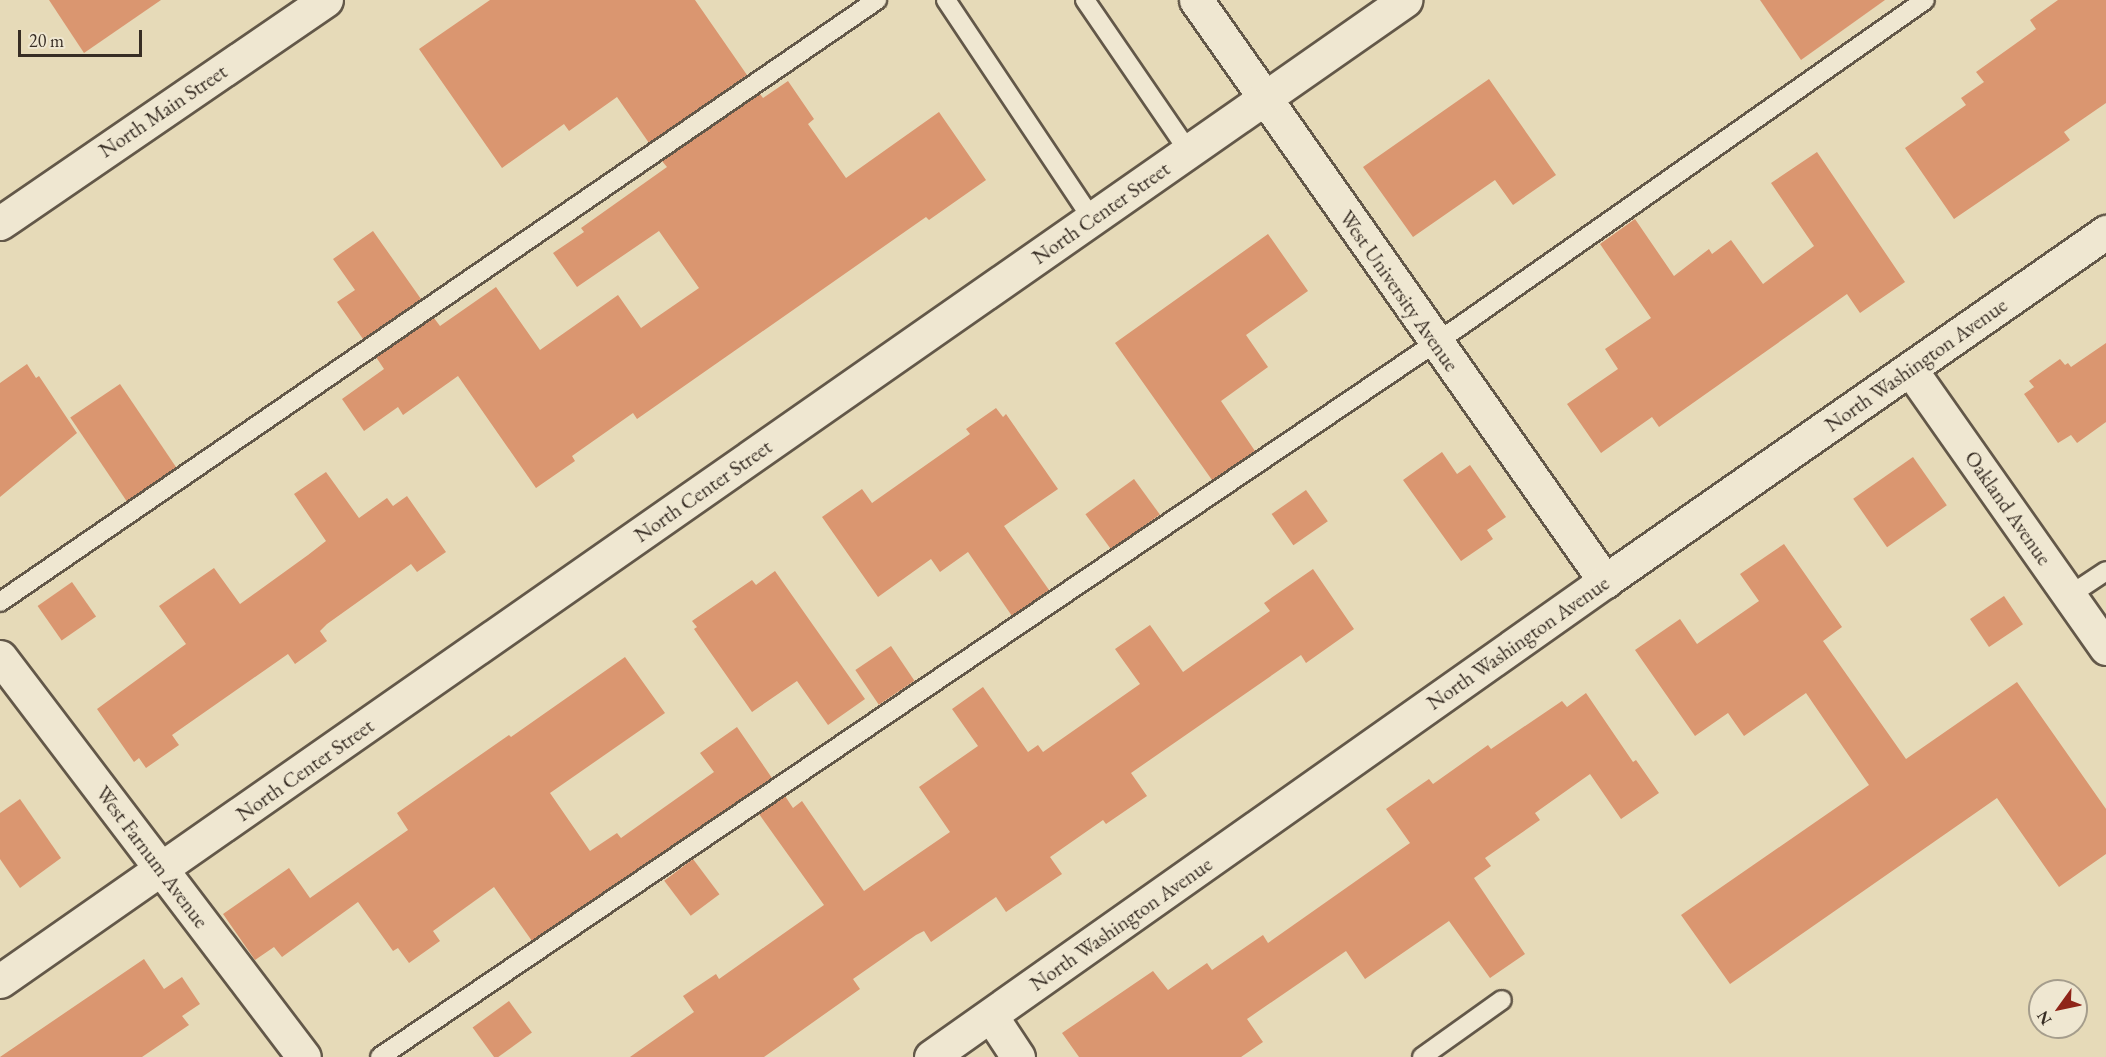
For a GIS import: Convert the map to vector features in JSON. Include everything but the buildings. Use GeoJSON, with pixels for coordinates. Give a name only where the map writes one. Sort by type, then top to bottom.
{"type":"FeatureCollection","features":[{"type":"Feature","properties":{"kind":"street","name":"North Main Street"},"geometry":{"type":"LineString","coordinates":[[0,223],[326,0]]}},
{"type":"Feature","properties":{"kind":"street","name":"West University Avenue"},"geometry":{"type":"LineString","coordinates":[[1196,0],[1605,582]]}},
{"type":"Feature","properties":{"kind":"street","name":"North Center Street"},"geometry":{"type":"LineString","coordinates":[[0,981],[1405,0]]}},
{"type":"Feature","properties":{"kind":"street","name":"North Washington Avenue"},"geometry":{"type":"LineString","coordinates":[[931,1057],[2106,232]]}},
{"type":"Feature","properties":{"kind":"street","name":"Oakland Avenue"},"geometry":{"type":"LineString","coordinates":[[1910,369],[2106,648]]}},
{"type":"Feature","properties":{"kind":"street","name":"West Farnum Avenue"},"geometry":{"type":"LineString","coordinates":[[0,657],[304,1057]]}},
{"type":"Feature","properties":{"kind":"street"},"geometry":{"type":"LineString","coordinates":[[991,1016],[1018,1057]]}},
{"type":"Feature","properties":{"kind":"lane"},"geometry":{"type":"LineString","coordinates":[[0,602],[877,0]]}},
{"type":"Feature","properties":{"kind":"lane"},"geometry":{"type":"LineString","coordinates":[[946,0],[1092,219]]}},
{"type":"Feature","properties":{"kind":"lane"},"geometry":{"type":"LineString","coordinates":[[1085,0],[1189,152]]}},
{"type":"Feature","properties":{"kind":"lane"},"geometry":{"type":"LineString","coordinates":[[380,1057],[1435,343],[1925,0]]}},
{"type":"Feature","properties":{"kind":"lane"},"geometry":{"type":"LineString","coordinates":[[2070,596],[2106,571]]}},
{"type":"Feature","properties":{"kind":"lane"},"geometry":{"type":"LineString","coordinates":[[1422,1057],[1502,1000]]}}]}
